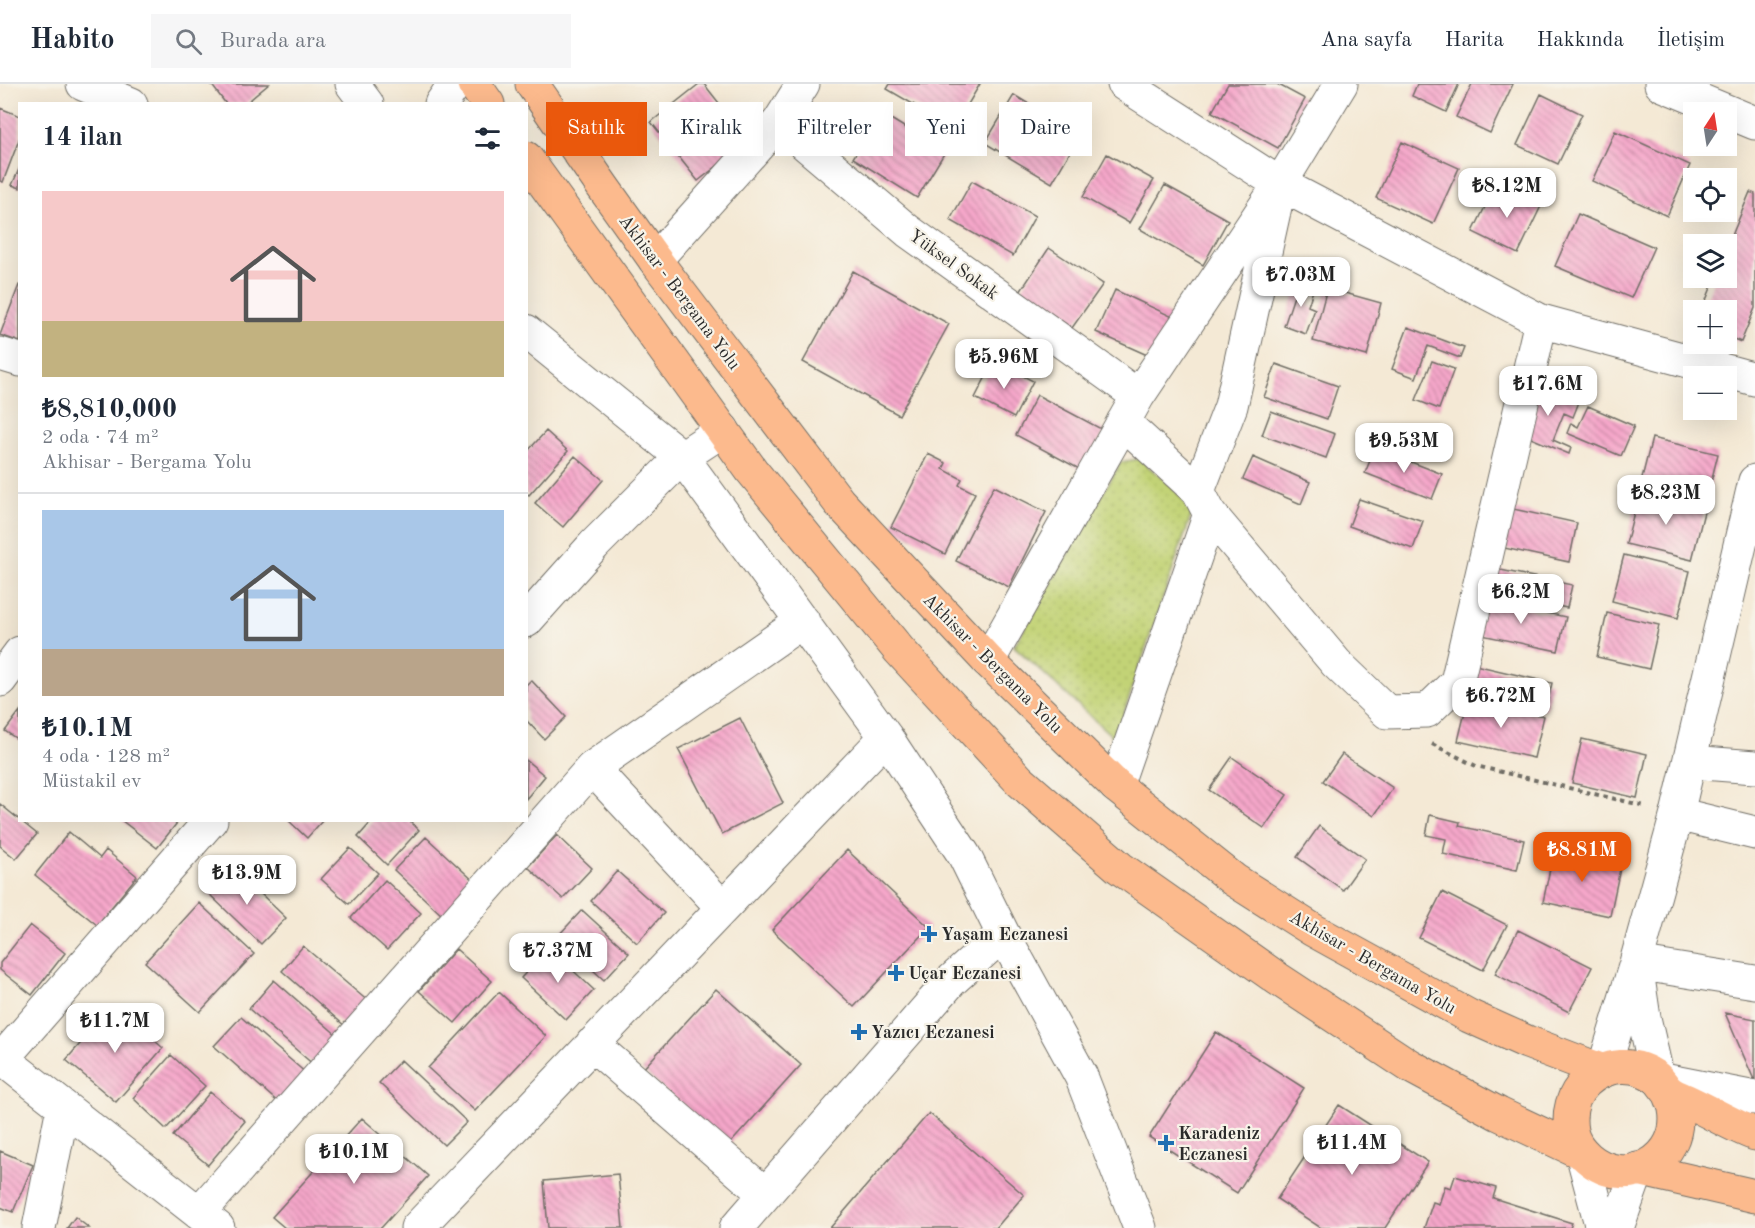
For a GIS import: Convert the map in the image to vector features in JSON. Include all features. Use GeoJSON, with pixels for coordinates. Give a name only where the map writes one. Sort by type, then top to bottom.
{"type":"FeatureCollection","features":[{"type":"Feature","properties":{"kind":"main road"},"geometry":{"type":"LineString","coordinates":[[474,84],[487,102]]}},
{"type":"Feature","properties":{"kind":"main road","name":"Akhisar - Bergama Yolu"},"geometry":{"type":"LineString","coordinates":[[532,84],[655,260],[839,502],[988,661],[1116,786],[1234,880],[1313,930],[1469,1016],[1527,1042],[1603,1071]]}},
{"type":"Feature","properties":{"kind":"main road"},"geometry":{"type":"LineString","coordinates":[[528,161],[752,471],[899,650],[1020,781],[1120,868],[1278,979],[1410,1066],[1613,1172],[1630,1172],[1648,1166],[1662,1156],[1671,1142],[1676,1125],[1675,1108],[1663,1085]]}},
{"type":"Feature","properties":{"kind":"main road","name":"Akhisar - Bergama Yolu"},"geometry":{"type":"LineString","coordinates":[[1582,1154],[1573,1138],[1569,1121],[1572,1103],[1580,1087],[1593,1075],[1609,1068],[1626,1066],[1643,1070],[1663,1085],[1755,1134]]}},
{"type":"Feature","properties":{"kind":"main road"},"geometry":{"type":"LineString","coordinates":[[1638,1169],[1755,1196]]}},
{"type":"Feature","properties":{"kind":"street"},"geometry":{"type":"LineString","coordinates":[[83,84],[126,102]]}},
{"type":"Feature","properties":{"kind":"street"},"geometry":{"type":"LineString","coordinates":[[352,84],[366,102]]}},
{"type":"Feature","properties":{"kind":"street"},"geometry":{"type":"LineString","coordinates":[[442,102],[455,84]]}},
{"type":"Feature","properties":{"kind":"street"},"geometry":{"type":"LineString","coordinates":[[1124,84],[1280,184],[1541,321],[1755,379]]}},
{"type":"Feature","properties":{"kind":"street"},"geometry":{"type":"LineString","coordinates":[[988,661],[1130,409],[1280,184],[1341,84]]}},
{"type":"Feature","properties":{"kind":"street"},"geometry":{"type":"LineString","coordinates":[[1661,84],[1755,123]]}},
{"type":"Feature","properties":{"kind":"street"},"geometry":{"type":"LineString","coordinates":[[655,260],[791,97]]}},
{"type":"Feature","properties":{"kind":"street","name":"Yüksel Sokak"},"geometry":{"type":"LineString","coordinates":[[791,97],[908,231],[1130,409],[1336,663],[1387,712],[1427,711],[1457,682],[1541,321]]}},
{"type":"Feature","properties":{"kind":"street"},"geometry":{"type":"LineString","coordinates":[[1116,786],[1204,502],[1231,406],[1280,184]]}},
{"type":"Feature","properties":{"kind":"street"},"geometry":{"type":"LineString","coordinates":[[528,333],[682,457],[886,737],[964,855],[1003,933],[1081,1076],[1140,1228]]}},
{"type":"Feature","properties":{"kind":"street"},"geometry":{"type":"LineString","coordinates":[[0,354],[18,359]]}},
{"type":"Feature","properties":{"kind":"street"},"geometry":{"type":"LineString","coordinates":[[528,619],[594,545],[682,457],[723,430]]}},
{"type":"Feature","properties":{"kind":"street"},"geometry":{"type":"LineString","coordinates":[[1603,1071],[1636,963],[1677,814],[1755,481]]}},
{"type":"Feature","properties":{"kind":"street"},"geometry":{"type":"LineString","coordinates":[[209,822],[1,1058],[208,1221],[592,768],[803,621]]}},
{"type":"Feature","properties":{"kind":"street"},"geometry":{"type":"LineString","coordinates":[[0,680],[18,656]]}},
{"type":"Feature","properties":{"kind":"street"},"geometry":{"type":"LineString","coordinates":[[417,1228],[886,737]]}},
{"type":"Feature","properties":{"kind":"street"},"geometry":{"type":"LineString","coordinates":[[1690,762],[1755,766]]}},
{"type":"Feature","properties":{"kind":"street"},"geometry":{"type":"LineString","coordinates":[[592,768],[722,907]]}},
{"type":"Feature","properties":{"kind":"street"},"geometry":{"type":"LineString","coordinates":[[1677,814],[1755,833]]}},
{"type":"Feature","properties":{"kind":"street"},"geometry":{"type":"LineString","coordinates":[[736,1228],[951,981],[1003,933]]}},
{"type":"Feature","properties":{"kind":"street"},"geometry":{"type":"LineString","coordinates":[[1636,963],[1755,982]]}},
{"type":"Feature","properties":{"kind":"street"},"geometry":{"type":"LineString","coordinates":[[1636,963],[1644,1018],[1663,1085],[1755,1098]]}},
{"type":"Feature","properties":{"kind":"street"},"geometry":{"type":"LineString","coordinates":[[592,1044],[765,1194]]}},
{"type":"Feature","properties":{"kind":"street"},"geometry":{"type":"LineString","coordinates":[[39,1228],[63,1107]]}},
{"type":"Feature","properties":{"kind":"street"},"geometry":{"type":"LineString","coordinates":[[1582,1154],[1602,1228]]}},
{"type":"Feature","properties":{"kind":"street"},"geometry":{"type":"LineString","coordinates":[[1617,1228],[1638,1169]]}},
{"type":"Feature","properties":{"kind":"path"},"geometry":{"type":"LineString","coordinates":[[1430,743],[1476,766],[1677,814]]}},
{"type":"Feature","properties":{"kind":"green space"},"geometry":{"type":"Polygon","coordinates":[[[1139,459],[1174,488],[1192,513],[1115,739],[1014,646],[1121,462],[1139,459]]]}},
{"type":"Feature","properties":{"kind":"building"},"geometry":{"type":"Polygon","coordinates":[[[211,84],[269,84],[247,102],[224,102],[211,84]]]}},
{"type":"Feature","properties":{"kind":"building"},"geometry":{"type":"Polygon","coordinates":[[[699,84],[704,84],[718,102],[676,102],[699,84]]]}},
{"type":"Feature","properties":{"kind":"building"},"geometry":{"type":"Polygon","coordinates":[[[890,84],[980,84],[969,102],[909,102],[887,89],[890,84]]]}},
{"type":"Feature","properties":{"kind":"building"},"geometry":{"type":"Polygon","coordinates":[[[1228,84],[1277,84],[1305,99],[1278,148],[1212,112],[1228,84]]]}},
{"type":"Feature","properties":{"kind":"building"},"geometry":{"type":"Polygon","coordinates":[[[1417,84],[1459,84],[1446,112],[1412,96],[1417,84]]]}},
{"type":"Feature","properties":{"kind":"building"},"geometry":{"type":"Polygon","coordinates":[[[1472,84],[1513,84],[1490,133],[1456,117],[1472,84]]]}},
{"type":"Feature","properties":{"kind":"building"},"geometry":{"type":"Polygon","coordinates":[[[1541,94],[1582,114],[1558,164],[1517,145],[1541,94]]]}},
{"type":"Feature","properties":{"kind":"building"},"geometry":{"type":"Polygon","coordinates":[[[1014,95],[1026,102],[1010,102],[1014,95]]]}},
{"type":"Feature","properties":{"kind":"building"},"geometry":{"type":"Polygon","coordinates":[[[0,108],[18,115],[18,142],[3,182],[0,181],[0,108]]]}},
{"type":"Feature","properties":{"kind":"building"},"geometry":{"type":"Polygon","coordinates":[[[659,116],[659,132],[651,122],[659,116]]]}},
{"type":"Feature","properties":{"kind":"building"},"geometry":{"type":"Polygon","coordinates":[[[893,120],[905,128],[905,156],[943,156],[917,198],[853,158],[854,156],[893,156],[893,120]]]}},
{"type":"Feature","properties":{"kind":"building"},"geometry":{"type":"Polygon","coordinates":[[[999,120],[999,151],[987,144],[987,140],[999,120]]]}},
{"type":"Feature","properties":{"kind":"building"},"geometry":{"type":"Polygon","coordinates":[[[1615,131],[1690,165],[1689,168],[1683,168],[1683,181],[1667,216],[1592,181],[1615,131]]]}},
{"type":"Feature","properties":{"kind":"building"},"geometry":{"type":"Polygon","coordinates":[[[1402,142],[1459,168],[1433,224],[1376,198],[1402,142]]]}},
{"type":"Feature","properties":{"kind":"building"},"geometry":{"type":"Polygon","coordinates":[[[1107,154],[1154,180],[1129,223],[1083,197],[1107,154]]]}},
{"type":"Feature","properties":{"kind":"building"},"geometry":{"type":"Polygon","coordinates":[[[678,156],[730,156],[698,181],[678,156]]]}},
{"type":"Feature","properties":{"kind":"building"},"geometry":{"type":"Polygon","coordinates":[[[1007,156],[1068,156],[1052,183],[1007,156]]]}},
{"type":"Feature","properties":{"kind":"building"},"geometry":{"type":"Polygon","coordinates":[[[18,172],[18,187],[12,185],[18,172]]]}},
{"type":"Feature","properties":{"kind":"building"},"geometry":{"type":"Polygon","coordinates":[[[972,181],[1035,216],[1013,256],[950,220],[972,181]]]}},
{"type":"Feature","properties":{"kind":"building"},"geometry":{"type":"Polygon","coordinates":[[[1496,184],[1541,206],[1518,254],[1473,232],[1496,184]]]}},
{"type":"Feature","properties":{"kind":"building"},"geometry":{"type":"Polygon","coordinates":[[[1165,185],[1228,220],[1203,265],[1140,229],[1165,185]]]}},
{"type":"Feature","properties":{"kind":"building"},"geometry":{"type":"Polygon","coordinates":[[[1750,192],[1755,194],[1755,308],[1741,342],[1737,340],[1737,300],[1706,300],[1711,288],[1737,288],[1737,234],[1733,234],[1750,192]]]}},
{"type":"Feature","properties":{"kind":"building"},"geometry":{"type":"Polygon","coordinates":[[[1578,214],[1654,247],[1631,298],[1555,266],[1578,214]]]}},
{"type":"Feature","properties":{"kind":"building"},"geometry":{"type":"Polygon","coordinates":[[[1049,248],[1103,284],[1072,328],[1020,292],[1049,248]]]}},
{"type":"Feature","properties":{"kind":"building"},"geometry":{"type":"Polygon","coordinates":[[[853,271],[949,324],[899,415],[803,362],[853,271]]]}},
{"type":"Feature","properties":{"kind":"building"},"geometry":{"type":"Polygon","coordinates":[[[1300,278],[1315,284],[1308,306],[1315,309],[1306,334],[1284,326],[1300,278]]]}},
{"type":"Feature","properties":{"kind":"building"},"geometry":{"type":"Polygon","coordinates":[[[18,288],[18,341],[0,335],[18,288]]]}},
{"type":"Feature","properties":{"kind":"building"},"geometry":{"type":"Polygon","coordinates":[[[1327,288],[1381,303],[1367,356],[1313,341],[1327,288]]]}},
{"type":"Feature","properties":{"kind":"building"},"geometry":{"type":"Polygon","coordinates":[[[1115,290],[1175,318],[1156,359],[1096,332],[1115,290]]]}},
{"type":"Feature","properties":{"kind":"building"},"geometry":{"type":"Polygon","coordinates":[[[1408,327],[1464,348],[1460,358],[1428,346],[1416,378],[1392,369],[1408,327]]]}},
{"type":"Feature","properties":{"kind":"building"},"geometry":{"type":"Polygon","coordinates":[[[994,361],[1033,381],[1014,418],[975,398],[994,361]]]}},
{"type":"Feature","properties":{"kind":"building"},"geometry":{"type":"Polygon","coordinates":[[[1432,361],[1454,369],[1439,409],[1416,400],[1432,361]]]}},
{"type":"Feature","properties":{"kind":"building"},"geometry":{"type":"Polygon","coordinates":[[[1276,364],[1338,386],[1327,419],[1264,397],[1276,364]]]}},
{"type":"Feature","properties":{"kind":"building"},"geometry":{"type":"Polygon","coordinates":[[[1540,385],[1579,402],[1573,417],[1564,413],[1553,440],[1571,448],[1569,454],[1519,433],[1540,385]]]}},
{"type":"Feature","properties":{"kind":"building"},"geometry":{"type":"Polygon","coordinates":[[[1037,395],[1105,431],[1083,471],[1016,435],[1037,395]]]}},
{"type":"Feature","properties":{"kind":"building"},"geometry":{"type":"Polygon","coordinates":[[[1588,406],[1634,426],[1621,456],[1567,433],[1571,423],[1578,427],[1588,406]]]}},
{"type":"Feature","properties":{"kind":"building"},"geometry":{"type":"Polygon","coordinates":[[[1271,411],[1335,434],[1326,458],[1262,435],[1271,411]]]}},
{"type":"Feature","properties":{"kind":"building"},"geometry":{"type":"Polygon","coordinates":[[[546,431],[568,451],[529,495],[528,494],[528,451],[546,431]]]}},
{"type":"Feature","properties":{"kind":"building"},"geometry":{"type":"Polygon","coordinates":[[[1652,438],[1718,454],[1707,498],[1641,482],[1652,438]]]}},
{"type":"Feature","properties":{"kind":"building"},"geometry":{"type":"Polygon","coordinates":[[[1375,448],[1442,474],[1432,499],[1365,473],[1375,448]]]}},
{"type":"Feature","properties":{"kind":"building"},"geometry":{"type":"Polygon","coordinates":[[[928,454],[946,463],[943,469],[962,479],[959,485],[975,493],[945,554],[891,527],[928,454]]]}},
{"type":"Feature","properties":{"kind":"building"},"geometry":{"type":"Polygon","coordinates":[[[575,456],[603,480],[563,527],[535,503],[575,456]]]}},
{"type":"Feature","properties":{"kind":"building"},"geometry":{"type":"Polygon","coordinates":[[[1253,457],[1310,482],[1301,504],[1243,479],[1253,457]]]}},
{"type":"Feature","properties":{"kind":"building"},"geometry":{"type":"Polygon","coordinates":[[[994,486],[1046,512],[1009,587],[956,561],[994,486]]]}},
{"type":"Feature","properties":{"kind":"building"},"geometry":{"type":"Polygon","coordinates":[[[1639,492],[1705,508],[1692,560],[1626,544],[1639,492]]]}},
{"type":"Feature","properties":{"kind":"building"},"geometry":{"type":"Polygon","coordinates":[[[1359,499],[1423,521],[1413,549],[1349,526],[1359,499]]]}},
{"type":"Feature","properties":{"kind":"building"},"geometry":{"type":"Polygon","coordinates":[[[1504,507],[1577,523],[1569,562],[1495,546],[1504,507]]]}},
{"type":"Feature","properties":{"kind":"building"},"geometry":{"type":"Polygon","coordinates":[[[1624,555],[1690,571],[1678,618],[1612,601],[1624,555]]]}},
{"type":"Feature","properties":{"kind":"building"},"geometry":{"type":"Polygon","coordinates":[[[1491,568],[1572,585],[1567,608],[1486,591],[1491,568]]]}},
{"type":"Feature","properties":{"kind":"building"},"geometry":{"type":"Polygon","coordinates":[[[1484,600],[1566,617],[1558,651],[1477,634],[1484,600]]]}},
{"type":"Feature","properties":{"kind":"building"},"geometry":{"type":"Polygon","coordinates":[[[1607,613],[1659,625],[1649,669],[1597,657],[1607,613]]]}},
{"type":"Feature","properties":{"kind":"building"},"geometry":{"type":"Polygon","coordinates":[[[1475,665],[1552,683],[1546,709],[1469,691],[1475,665]]]}},
{"type":"Feature","properties":{"kind":"building"},"geometry":{"type":"Polygon","coordinates":[[[531,680],[566,717],[544,739],[528,722],[528,683],[531,680]]]}},
{"type":"Feature","properties":{"kind":"building"},"geometry":{"type":"Polygon","coordinates":[[[1468,700],[1544,716],[1534,758],[1458,741],[1468,700]]]}},
{"type":"Feature","properties":{"kind":"building"},"geometry":{"type":"Polygon","coordinates":[[[18,714],[18,740],[5,731],[18,714]]]}},
{"type":"Feature","properties":{"kind":"building"},"geometry":{"type":"Polygon","coordinates":[[[740,718],[783,803],[722,834],[678,749],[740,718]]]}},
{"type":"Feature","properties":{"kind":"building"},"geometry":{"type":"Polygon","coordinates":[[[1582,739],[1647,754],[1637,798],[1572,783],[1582,739]]]}},
{"type":"Feature","properties":{"kind":"building"},"geometry":{"type":"Polygon","coordinates":[[[1342,754],[1393,788],[1374,816],[1323,781],[1342,754]]]}},
{"type":"Feature","properties":{"kind":"building"},"geometry":{"type":"Polygon","coordinates":[[[1232,757],[1287,795],[1264,828],[1209,790],[1232,757]]]}},
{"type":"Feature","properties":{"kind":"building"},"geometry":{"type":"Polygon","coordinates":[[[528,762],[545,776],[528,797],[528,762]]]}},
{"type":"Feature","properties":{"kind":"building"},"geometry":{"type":"Polygon","coordinates":[[[0,804],[18,819],[18,822],[22,822],[37,834],[16,859],[0,846],[0,804]]]}},
{"type":"Feature","properties":{"kind":"building"},"geometry":{"type":"Polygon","coordinates":[[[1430,815],[1460,822],[1459,826],[1524,840],[1517,870],[1443,854],[1446,839],[1426,835],[1430,815]]]}},
{"type":"Feature","properties":{"kind":"building"},"geometry":{"type":"Polygon","coordinates":[[[124,822],[176,822],[157,848],[124,822]]]}},
{"type":"Feature","properties":{"kind":"building"},"geometry":{"type":"Polygon","coordinates":[[[290,822],[321,822],[307,838],[290,822]]]}},
{"type":"Feature","properties":{"kind":"building"},"geometry":{"type":"Polygon","coordinates":[[[371,822],[411,822],[419,830],[387,865],[358,837],[371,822]]]}},
{"type":"Feature","properties":{"kind":"building"},"geometry":{"type":"Polygon","coordinates":[[[1319,826],[1365,859],[1343,890],[1297,857],[1319,826]]]}},
{"type":"Feature","properties":{"kind":"building"},"geometry":{"type":"Polygon","coordinates":[[[69,832],[100,858],[106,850],[137,876],[97,925],[35,875],[69,832]]]}},
{"type":"Feature","properties":{"kind":"building"},"geometry":{"type":"Polygon","coordinates":[[[557,835],[592,868],[563,899],[528,867],[557,835]]]}},
{"type":"Feature","properties":{"kind":"building"},"geometry":{"type":"Polygon","coordinates":[[[426,837],[476,883],[444,917],[394,870],[426,837]]]}},
{"type":"Feature","properties":{"kind":"building"},"geometry":{"type":"Polygon","coordinates":[[[350,848],[378,873],[349,904],[321,879],[350,848]]]}},
{"type":"Feature","properties":{"kind":"building"},"geometry":{"type":"Polygon","coordinates":[[[847,850],[929,927],[854,1007],[772,930],[847,850]]]}},
{"type":"Feature","properties":{"kind":"building"},"geometry":{"type":"Polygon","coordinates":[[[1554,850],[1621,864],[1610,916],[1543,902],[1554,850]]]}},
{"type":"Feature","properties":{"kind":"building"},"geometry":{"type":"Polygon","coordinates":[[[233,867],[286,918],[261,944],[208,893],[233,867]]]}},
{"type":"Feature","properties":{"kind":"building"},"geometry":{"type":"Polygon","coordinates":[[[617,871],[664,913],[637,943],[591,901],[617,871]]]}},
{"type":"Feature","properties":{"kind":"building"},"geometry":{"type":"Polygon","coordinates":[[[385,880],[421,913],[387,950],[351,918],[385,880]]]}},
{"type":"Feature","properties":{"kind":"building"},"geometry":{"type":"Polygon","coordinates":[[[1442,892],[1507,925],[1483,970],[1419,938],[1442,892]]]}},
{"type":"Feature","properties":{"kind":"building"},"geometry":{"type":"Polygon","coordinates":[[[199,903],[254,954],[200,1012],[145,962],[199,903]]]}},
{"type":"Feature","properties":{"kind":"building"},"geometry":{"type":"Polygon","coordinates":[[[582,910],[629,953],[604,980],[557,937],[582,910]]]}},
{"type":"Feature","properties":{"kind":"building"},"geometry":{"type":"Polygon","coordinates":[[[30,925],[65,953],[32,995],[0,970],[0,963],[30,925]]]}},
{"type":"Feature","properties":{"kind":"building"},"geometry":{"type":"Polygon","coordinates":[[[1518,930],[1592,967],[1569,1012],[1495,974],[1518,930]]]}},
{"type":"Feature","properties":{"kind":"building"},"geometry":{"type":"Polygon","coordinates":[[[303,946],[376,1008],[354,1034],[282,971],[303,946]]]}},
{"type":"Feature","properties":{"kind":"building"},"geometry":{"type":"Polygon","coordinates":[[[549,948],[594,990],[566,1020],[521,978],[549,948]]]}},
{"type":"Feature","properties":{"kind":"building"},"geometry":{"type":"Polygon","coordinates":[[[456,949],[492,981],[455,1023],[419,991],[456,949]]]}},
{"type":"Feature","properties":{"kind":"building"},"geometry":{"type":"Polygon","coordinates":[[[274,980],[347,1044],[322,1072],[249,1009],[274,980]]]}},
{"type":"Feature","properties":{"kind":"building"},"geometry":{"type":"Polygon","coordinates":[[[716,989],[801,1065],[728,1146],[642,1070],[716,989]]]}},
{"type":"Feature","properties":{"kind":"building"},"geometry":{"type":"Polygon","coordinates":[[[499,992],[546,1036],[475,1111],[428,1068],[499,992]]]}},
{"type":"Feature","properties":{"kind":"building"},"geometry":{"type":"Polygon","coordinates":[[[114,1005],[163,1048],[116,1102],[66,1060],[114,1005]]]}},
{"type":"Feature","properties":{"kind":"building"},"geometry":{"type":"Polygon","coordinates":[[[1725,1013],[1755,1019],[1755,1082],[1725,1013]]]}},
{"type":"Feature","properties":{"kind":"building"},"geometry":{"type":"Polygon","coordinates":[[[241,1017],[314,1080],[288,1111],[214,1046],[241,1017]]]}},
{"type":"Feature","properties":{"kind":"building"},"geometry":{"type":"Polygon","coordinates":[[[1216,1032],[1304,1088],[1237,1193],[1149,1137],[1216,1032]]]}},
{"type":"Feature","properties":{"kind":"building"},"geometry":{"type":"Polygon","coordinates":[[[171,1055],[205,1086],[166,1129],[133,1098],[171,1055]]]}},
{"type":"Feature","properties":{"kind":"building"},"geometry":{"type":"Polygon","coordinates":[[[401,1060],[467,1122],[444,1145],[379,1083],[401,1060]]]}},
{"type":"Feature","properties":{"kind":"building"},"geometry":{"type":"Polygon","coordinates":[[[210,1092],[245,1121],[208,1165],[173,1136],[210,1092]]]}},
{"type":"Feature","properties":{"kind":"building"},"geometry":{"type":"Polygon","coordinates":[[[1339,1105],[1428,1162],[1385,1228],[1321,1228],[1277,1199],[1339,1105]]]}},
{"type":"Feature","properties":{"kind":"building"},"geometry":{"type":"Polygon","coordinates":[[[929,1113],[1024,1195],[996,1228],[830,1228],[929,1113]]]}},
{"type":"Feature","properties":{"kind":"building"},"geometry":{"type":"Polygon","coordinates":[[[362,1118],[428,1176],[381,1228],[285,1228],[272,1217],[362,1118]]]}},
{"type":"Feature","properties":{"kind":"building"},"geometry":{"type":"Polygon","coordinates":[[[0,1151],[33,1165],[13,1212],[0,1207],[0,1151]]]}},
{"type":"Feature","properties":{"kind":"building"},"geometry":{"type":"Polygon","coordinates":[[[618,1174],[623,1228],[548,1228],[544,1181],[618,1174]]]}},
{"type":"Feature","properties":{"kind":"building"},"geometry":{"type":"Polygon","coordinates":[[[1455,1176],[1496,1188],[1493,1198],[1572,1223],[1570,1228],[1424,1228],[1433,1202],[1439,1204],[1445,1186],[1451,1188],[1455,1176]]]}},
{"type":"Feature","properties":{"kind":"building"},"geometry":{"type":"Polygon","coordinates":[[[75,1217],[89,1228],[67,1228],[75,1217]]]}},
{"type":"Feature","properties":{"kind":"place","name":"Yaşam Eczanesi"},"geometry":{"type":"Point","coordinates":[929,934]}},
{"type":"Feature","properties":{"kind":"place","name":"Uçar Eczanesi"},"geometry":{"type":"Point","coordinates":[896,973]}},
{"type":"Feature","properties":{"kind":"place","name":"Yazıcı Eczanesi"},"geometry":{"type":"Point","coordinates":[859,1032]}},
{"type":"Feature","properties":{"kind":"place","name":"Karadeniz Eczanesi"},"geometry":{"type":"Point","coordinates":[1166,1143]}}]}
